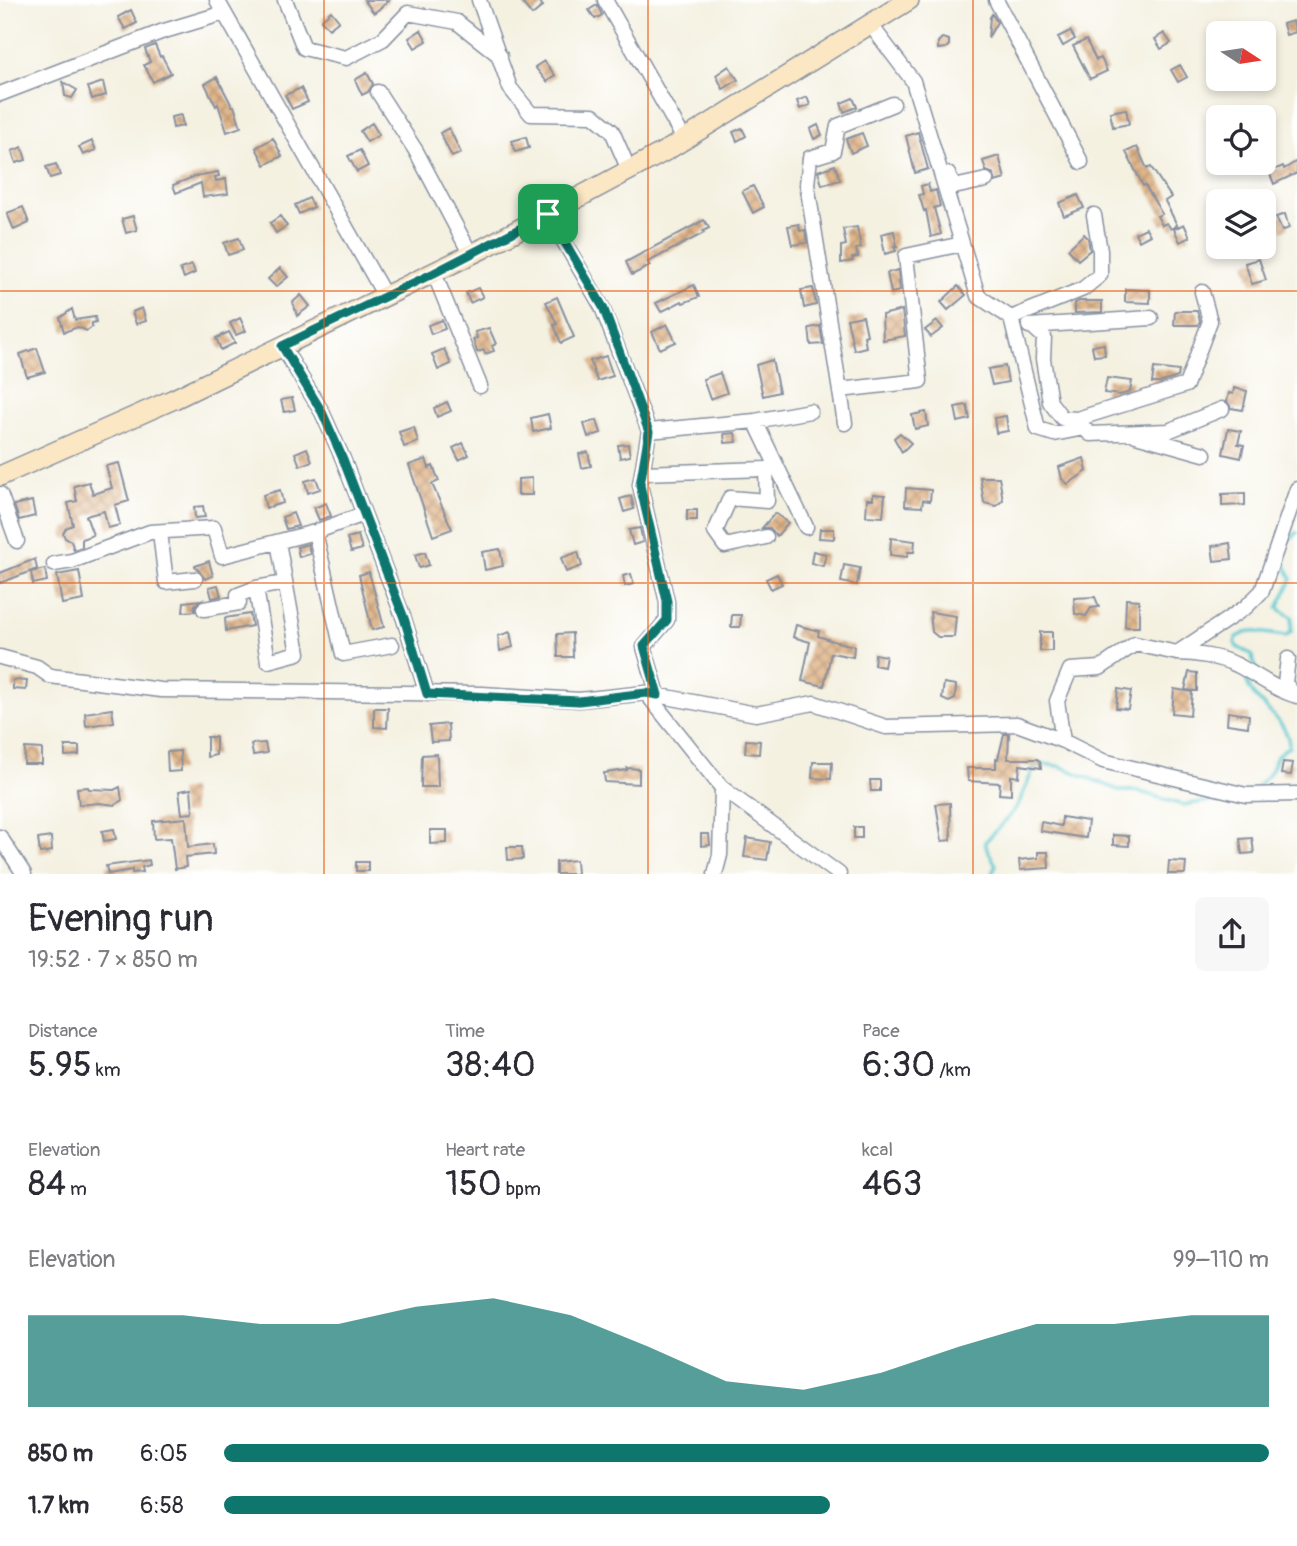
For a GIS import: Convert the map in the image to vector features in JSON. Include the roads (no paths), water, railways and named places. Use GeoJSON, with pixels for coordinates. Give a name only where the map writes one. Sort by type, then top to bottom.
{"type":"FeatureCollection","features":[{"type":"Feature","properties":{"kind":"main road"},"geometry":{"type":"LineString","coordinates":[[0,476],[174,398],[471,255],[684,139],[909,0]]}},
{"type":"Feature","properties":{"kind":"street"},"geometry":{"type":"LineString","coordinates":[[217,0],[385,296]]}},
{"type":"Feature","properties":{"kind":"street"},"geometry":{"type":"LineString","coordinates":[[285,0],[304,48],[346,58],[383,40],[408,13],[457,22],[500,56]]}},
{"type":"Feature","properties":{"kind":"street"},"geometry":{"type":"LineString","coordinates":[[480,0],[510,88],[531,114],[593,115],[612,131],[629,170]]}},
{"type":"Feature","properties":{"kind":"street"},"geometry":{"type":"LineString","coordinates":[[605,0],[684,139]]}},
{"type":"Feature","properties":{"kind":"street"},"geometry":{"type":"LineString","coordinates":[[996,0],[1081,162]]}},
{"type":"Feature","properties":{"kind":"street"},"geometry":{"type":"LineString","coordinates":[[0,94],[161,32],[224,13]]}},
{"type":"Feature","properties":{"kind":"street"},"geometry":{"type":"LineString","coordinates":[[870,24],[913,81],[978,296],[1012,322],[1032,326],[1151,318]]}},
{"type":"Feature","properties":{"kind":"street"},"geometry":{"type":"LineString","coordinates":[[378,92],[416,151],[471,255]]}},
{"type":"Feature","properties":{"kind":"street"},"geometry":{"type":"LineString","coordinates":[[917,96],[927,98],[951,185],[954,187],[986,180]]}},
{"type":"Feature","properties":{"kind":"street"},"geometry":{"type":"LineString","coordinates":[[845,423],[807,184],[810,158],[833,151],[838,126],[893,104]]}},
{"type":"Feature","properties":{"kind":"street"},"geometry":{"type":"LineString","coordinates":[[548,214],[603,307],[649,432],[640,485],[667,601],[667,620],[644,646],[652,694],[722,788],[839,874]]}},
{"type":"Feature","properties":{"kind":"street"},"geometry":{"type":"LineString","coordinates":[[1012,322],[1083,289],[1100,275],[1100,251],[1094,215]]}},
{"type":"Feature","properties":{"kind":"street"},"geometry":{"type":"LineString","coordinates":[[840,390],[920,381],[906,256],[962,244]]}},
{"type":"Feature","properties":{"kind":"street"},"geometry":{"type":"LineString","coordinates":[[434,273],[480,386]]}},
{"type":"Feature","properties":{"kind":"street"},"geometry":{"type":"LineString","coordinates":[[1032,326],[1044,337],[1043,359],[1050,402],[1062,418],[1077,419],[1186,385],[1210,321],[1202,292]]}},
{"type":"Feature","properties":{"kind":"street"},"geometry":{"type":"LineString","coordinates":[[1012,322],[1038,429],[1054,434],[1084,428],[1090,434],[1168,431],[1222,409]]}},
{"type":"Feature","properties":{"kind":"street"},"geometry":{"type":"LineString","coordinates":[[282,346],[322,412],[404,618],[427,694]]}},
{"type":"Feature","properties":{"kind":"street"},"geometry":{"type":"LineString","coordinates":[[649,432],[755,421],[810,411]]}},
{"type":"Feature","properties":{"kind":"street"},"geometry":{"type":"LineString","coordinates":[[755,421],[806,527]]}},
{"type":"Feature","properties":{"kind":"street"},"geometry":{"type":"LineString","coordinates":[[1124,431],[1172,447],[1204,454]]}},
{"type":"Feature","properties":{"kind":"street"},"geometry":{"type":"LineString","coordinates":[[642,473],[766,469],[767,501],[730,498],[715,531],[725,546],[766,537]]}},
{"type":"Feature","properties":{"kind":"street"},"geometry":{"type":"LineString","coordinates":[[1177,653],[1246,607],[1262,591],[1297,489]]}},
{"type":"Feature","properties":{"kind":"street"},"geometry":{"type":"LineString","coordinates":[[0,494],[17,541]]}},
{"type":"Feature","properties":{"kind":"street"},"geometry":{"type":"LineString","coordinates":[[54,564],[72,561],[150,533],[214,528],[222,556],[316,532],[364,514]]}},
{"type":"Feature","properties":{"kind":"street"},"geometry":{"type":"LineString","coordinates":[[160,532],[166,582],[195,579]]}},
{"type":"Feature","properties":{"kind":"street"},"geometry":{"type":"LineString","coordinates":[[316,532],[342,654],[392,645]]}},
{"type":"Feature","properties":{"kind":"street"},"geometry":{"type":"LineString","coordinates":[[257,588],[268,661],[298,653],[278,542]]}},
{"type":"Feature","properties":{"kind":"street"},"geometry":{"type":"LineString","coordinates":[[204,609],[239,603],[238,594],[285,583]]}},
{"type":"Feature","properties":{"kind":"street"},"geometry":{"type":"LineString","coordinates":[[1063,741],[1057,701],[1070,670],[1100,668],[1135,644],[1177,653],[1192,653],[1234,664],[1295,695]]}},
{"type":"Feature","properties":{"kind":"street"},"geometry":{"type":"LineString","coordinates":[[0,657],[37,667],[50,676],[161,690],[427,694],[579,701],[652,694],[756,714],[814,703],[886,727],[1017,724],[1063,741],[1103,761],[1245,795],[1297,794]]}},
{"type":"Feature","properties":{"kind":"street"},"geometry":{"type":"LineString","coordinates":[[1288,659],[1285,683],[1295,695]]}},
{"type":"Feature","properties":{"kind":"street"},"geometry":{"type":"LineString","coordinates":[[715,874],[720,855],[722,788]]}},
{"type":"Feature","properties":{"kind":"street"},"geometry":{"type":"LineString","coordinates":[[0,837],[24,874]]}},
{"type":"Feature","properties":{"kind":"waterway"},"geometry":{"type":"LineString","coordinates":[[1285,543],[1297,533]]}},
{"type":"Feature","properties":{"kind":"waterway"},"geometry":{"type":"LineString","coordinates":[[1257,670],[1251,654],[1237,647],[1235,643],[1237,637],[1250,631],[1286,636],[1291,632],[1292,617],[1278,608],[1292,579],[1284,562],[1283,550]]}},
{"type":"Feature","properties":{"kind":"waterway"},"geometry":{"type":"LineString","coordinates":[[1252,678],[1247,682],[1251,691],[1284,728],[1289,747],[1279,754],[1268,776],[1254,789]]}},
{"type":"Feature","properties":{"kind":"waterway"},"geometry":{"type":"LineString","coordinates":[[992,874],[996,865],[985,842],[1018,805],[1033,770],[1042,764],[1059,766],[1121,791],[1137,791],[1183,805],[1231,798]]}}]}
